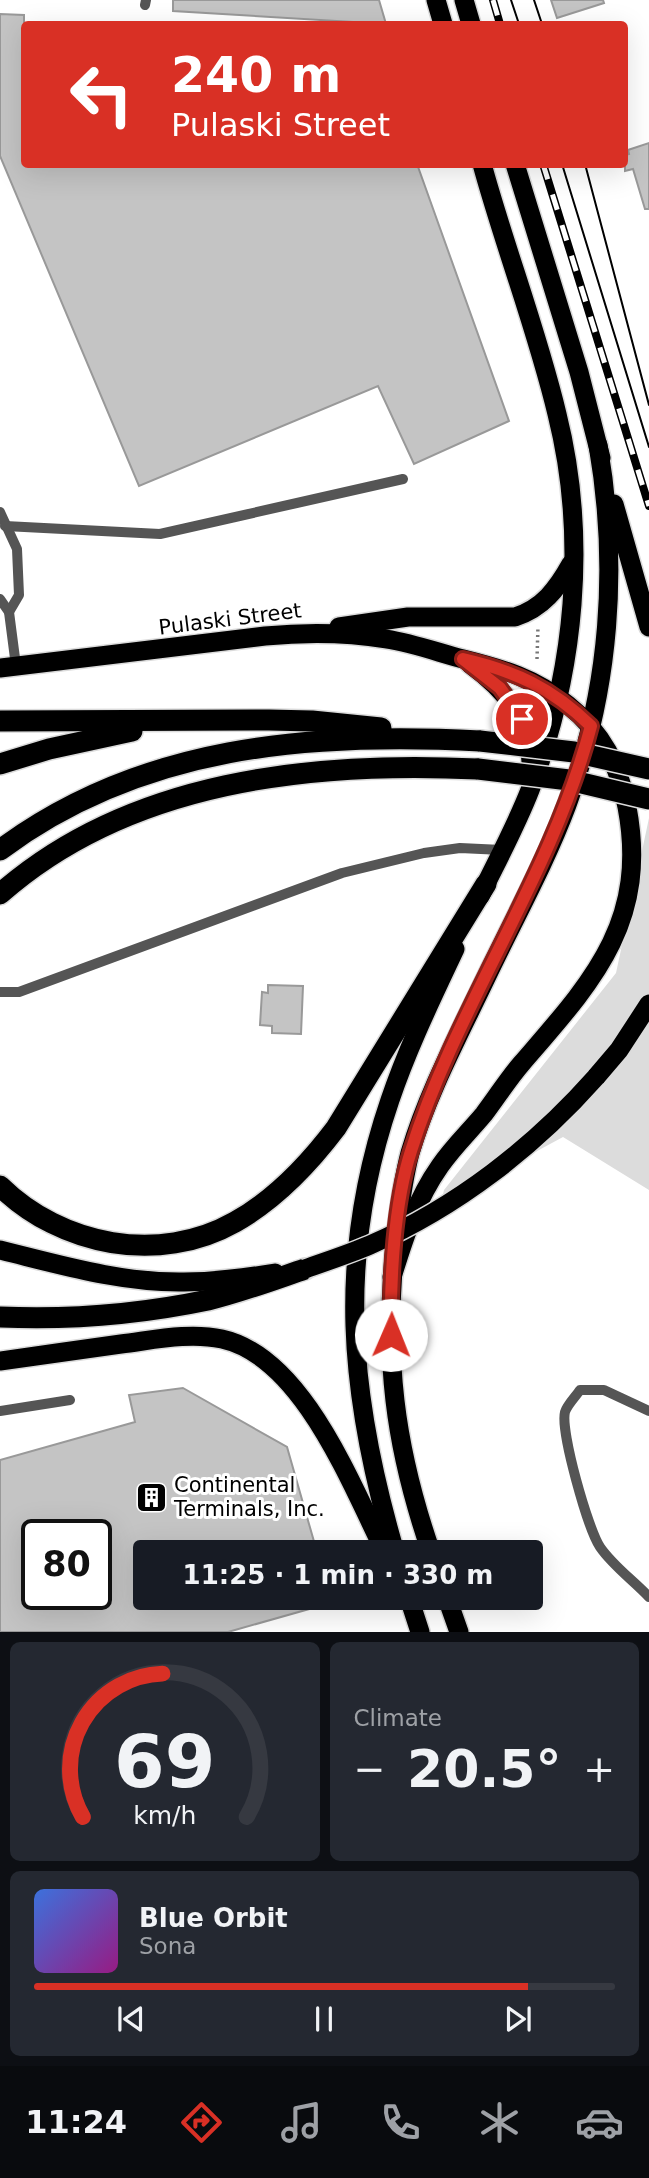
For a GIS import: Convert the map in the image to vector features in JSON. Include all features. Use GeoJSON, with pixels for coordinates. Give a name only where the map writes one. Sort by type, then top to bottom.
{"type":"FeatureCollection","features":[{"type":"Feature","properties":{"kind":"highway"},"geometry":{"type":"LineString","coordinates":[[436,0],[442,21]]}},
{"type":"Feature","properties":{"kind":"highway"},"geometry":{"type":"LineString","coordinates":[[464,0],[470,21]]}},
{"type":"Feature","properties":{"kind":"highway"},"geometry":{"type":"LineString","coordinates":[[392,1540],[370,1454],[359,1380],[354,1310],[358,1232],[376,1144],[405,1059],[529,792],[559,698],[572,608],[574,559],[570,487],[558,415],[483,168]]}},
{"type":"Feature","properties":{"kind":"highway"},"geometry":{"type":"LineString","coordinates":[[516,168],[579,372],[649,627]]}},
{"type":"Feature","properties":{"kind":"highway"},"geometry":{"type":"LineString","coordinates":[[427,1540],[408,1478],[399,1437],[391,1355],[392,1278],[404,1180],[433,1089],[557,827],[574,785],[591,726],[605,646],[609,603],[608,522],[598,445]]}},
{"type":"Feature","properties":{"kind":"highway"},"geometry":{"type":"LineString","coordinates":[[307,632],[386,618],[515,617],[545,601],[561,582],[574,559]]}},
{"type":"Feature","properties":{"kind":"highway","name":"Pulaski Street"},"geometry":{"type":"LineString","coordinates":[[8,667],[307,632],[387,639],[511,672],[559,698],[591,726],[615,764],[622,780],[632,836],[631,886],[616,938],[579,996],[439,1167],[415,1210],[392,1278]]}},
{"type":"Feature","properties":{"kind":"highway","name":"Pulaski Street"},"geometry":{"type":"LineString","coordinates":[[463,659],[500,688],[522,719],[530,752],[529,792]]}},
{"type":"Feature","properties":{"kind":"highway"},"geometry":{"type":"LineString","coordinates":[[0,721],[312,721],[574,752],[649,769]]}},
{"type":"Feature","properties":{"kind":"highway"},"geometry":{"type":"LineString","coordinates":[[0,764],[98,738],[192,721]]}},
{"type":"Feature","properties":{"kind":"highway"},"geometry":{"type":"LineString","coordinates":[[0,850],[50,816],[80,800],[144,774],[192,759],[243,749],[303,742],[386,738],[480,741]]}},
{"type":"Feature","properties":{"kind":"highway"},"geometry":{"type":"LineString","coordinates":[[0,902],[7,888],[39,862],[94,830],[154,805],[200,792],[282,777],[386,767],[478,769],[569,780],[649,799]]}},
{"type":"Feature","properties":{"kind":"highway"},"geometry":{"type":"LineString","coordinates":[[529,792],[557,785],[574,785],[605,792],[628,812]]}},
{"type":"Feature","properties":{"kind":"highway"},"geometry":{"type":"LineString","coordinates":[[0,1186],[30,1211],[52,1224],[77,1235],[104,1242],[157,1245],[184,1241],[234,1223],[282,1189],[336,1128],[486,884]]}},
{"type":"Feature","properties":{"kind":"highway"},"geometry":{"type":"LineString","coordinates":[[0,1317],[77,1316],[178,1305],[242,1290],[382,1239],[464,1193],[530,1144],[573,1104],[596,1077],[639,1022],[649,1004]]}},
{"type":"Feature","properties":{"kind":"highway"},"geometry":{"type":"LineString","coordinates":[[0,1250],[97,1273],[155,1282],[211,1282],[305,1269]]}},
{"type":"Feature","properties":{"kind":"highway"},"geometry":{"type":"LineString","coordinates":[[0,1361],[179,1336],[223,1339],[243,1346],[272,1365],[298,1392],[331,1445],[379,1540]]}},
{"type":"Feature","properties":{"kind":"highway"},"geometry":{"type":"LineString","coordinates":[[413,1610],[420,1632]]}},
{"type":"Feature","properties":{"kind":"highway"},"geometry":{"type":"LineString","coordinates":[[451,1610],[459,1632]]}},
{"type":"Feature","properties":{"kind":"lane"},"geometry":{"type":"LineString","coordinates":[[2,530],[160,534],[403,479]]}},
{"type":"Feature","properties":{"kind":"lane"},"geometry":{"type":"LineString","coordinates":[[0,512],[2,530],[17,549],[19,595],[9,612],[8,667]]}},
{"type":"Feature","properties":{"kind":"lane"},"geometry":{"type":"LineString","coordinates":[[0,599],[9,612]]}},
{"type":"Feature","properties":{"kind":"lane"},"geometry":{"type":"LineString","coordinates":[[0,992],[19,992],[342,873],[424,853],[460,848],[502,850]]}},
{"type":"Feature","properties":{"kind":"lane"},"geometry":{"type":"LineString","coordinates":[[649,1411],[604,1390],[580,1390],[565,1411],[565,1436],[590,1525],[600,1546],[618,1569],[649,1597]]}},
{"type":"Feature","properties":{"kind":"lane"},"geometry":{"type":"LineString","coordinates":[[0,1411],[70,1400]]}},
{"type":"Feature","properties":{"kind":"path"},"geometry":{"type":"LineString","coordinates":[[535,666],[538,624]]}},
{"type":"Feature","properties":{"kind":"path"},"geometry":{"type":"LineString","coordinates":[[537,659],[543,661]]}},
{"type":"Feature","properties":{"kind":"shaded area"},"geometry":{"type":"Polygon","coordinates":[[[649,818],[649,1190],[563,1137],[441,1203],[444,1190],[616,973],[649,818]]]}},
{"type":"Feature","properties":{"kind":"building"},"geometry":{"type":"Polygon","coordinates":[[[173,0],[379,0],[385,21],[337,21],[173,11],[173,0]]]}},
{"type":"Feature","properties":{"kind":"building"},"geometry":{"type":"Polygon","coordinates":[[[551,0],[603,0],[604,3],[557,18],[551,0]]]}},
{"type":"Feature","properties":{"kind":"building"},"geometry":{"type":"Polygon","coordinates":[[[0,14],[24,15],[24,21],[21,21],[21,168],[418,168],[509,421],[414,464],[378,386],[139,486],[0,156],[0,14]]]}},
{"type":"Feature","properties":{"kind":"building"},"geometry":{"type":"Polygon","coordinates":[[[649,143],[649,209],[645,209],[633,169],[625,171],[625,168],[628,168],[628,150],[649,143]]]}},
{"type":"Feature","properties":{"kind":"building"},"geometry":{"type":"Polygon","coordinates":[[[268,985],[303,986],[301,1034],[272,1033],[272,1026],[260,1025],[262,992],[268,993],[268,985]]]}},
{"type":"Feature","properties":{"kind":"building","name":"Continental Terminals, Inc."},"geometry":{"type":"Polygon","coordinates":[[[183,1388],[287,1447],[314,1540],[133,1540],[133,1610],[306,1610],[228,1632],[0,1632],[0,1460],[135,1422],[129,1395],[183,1388]]]}},
{"type":"Feature","properties":{"kind":"tram line"},"geometry":{"type":"LineString","coordinates":[[511,0],[518,21]]}},
{"type":"Feature","properties":{"kind":"tram line"},"geometry":{"type":"LineString","coordinates":[[534,0],[541,21]]}},
{"type":"Feature","properties":{"kind":"tram line"},"geometry":{"type":"LineString","coordinates":[[563,168],[649,447]]}},
{"type":"Feature","properties":{"kind":"tram line"},"geometry":{"type":"LineString","coordinates":[[586,168],[649,405]]}},
{"type":"Feature","properties":{"kind":"railway"},"geometry":{"type":"LineString","coordinates":[[493,0],[499,21]]}},
{"type":"Feature","properties":{"kind":"railway"},"geometry":{"type":"LineString","coordinates":[[544,168],[649,506]]}},
{"type":"Feature","properties":{"kind":"place","name":"Continental Terminals, Inc."},"geometry":{"type":"Point","coordinates":[151,1497]}},
{"type":"Feature","properties":{"kind":"route"},"geometry":{"type":"LineString","coordinates":[[391,1335],[392,1278],[399,1206],[410,1153],[433,1089],[566,806],[591,726],[559,698],[532,681],[496,666],[463,659],[500,688],[522,719]]}}]}
